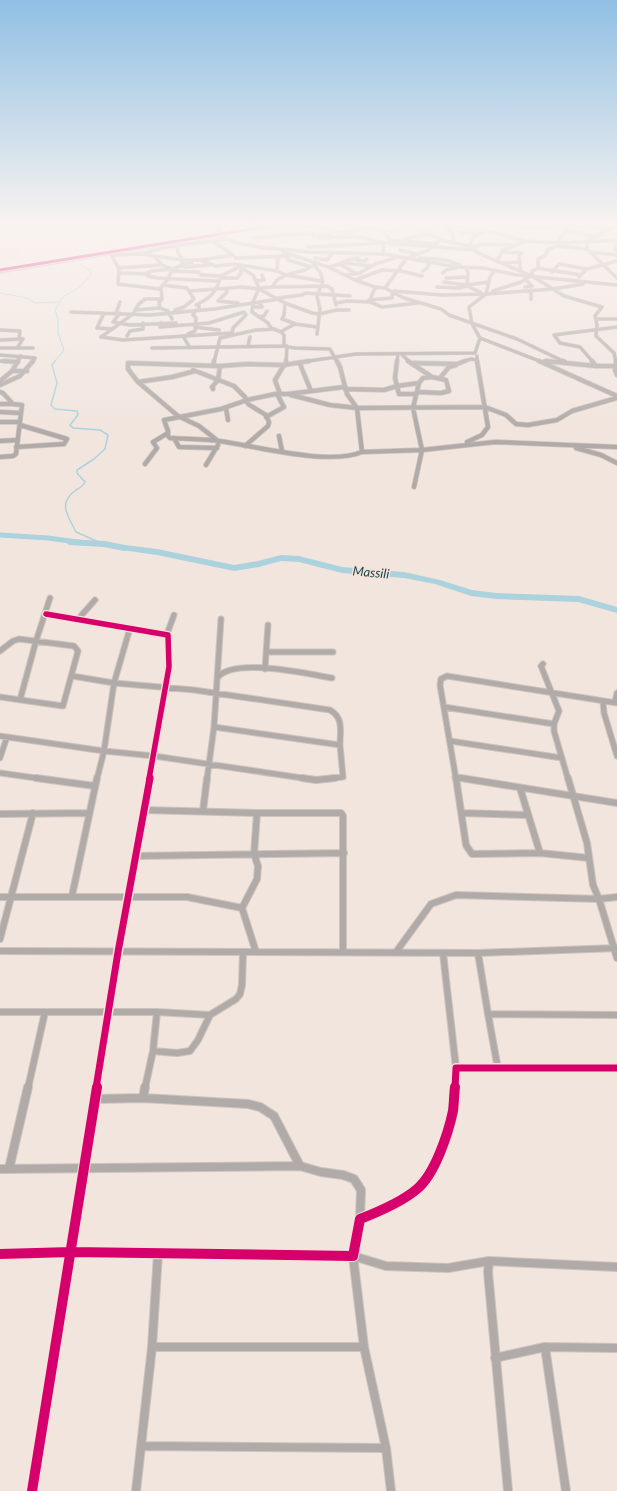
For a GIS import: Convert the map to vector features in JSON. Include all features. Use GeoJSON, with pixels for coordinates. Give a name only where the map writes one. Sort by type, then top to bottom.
{"type":"FeatureCollection","features":[{"type":"Feature","properties":{"kind":"street"},"geometry":{"type":"LineString","coordinates":[[160,308],[159,303],[162,298],[161,294]]}},
{"type":"Feature","properties":{"kind":"street"},"geometry":{"type":"LineString","coordinates":[[169,312],[183,307],[194,299],[191,294]]}},
{"type":"Feature","properties":{"kind":"street"},"geometry":{"type":"LineString","coordinates":[[186,305],[196,305],[206,300],[213,294]]}},
{"type":"Feature","properties":{"kind":"street"},"geometry":{"type":"LineString","coordinates":[[226,294],[218,302],[243,303]]}},
{"type":"Feature","properties":{"kind":"street"},"geometry":{"type":"LineString","coordinates":[[252,312],[257,294]]}},
{"type":"Feature","properties":{"kind":"street"},"geometry":{"type":"LineString","coordinates":[[269,294],[285,303],[312,313],[319,314],[337,310],[350,310]]}},
{"type":"Feature","properties":{"kind":"street"},"geometry":{"type":"LineString","coordinates":[[71,312],[150,315],[169,312],[214,309],[304,294]]}},
{"type":"Feature","properties":{"kind":"street"},"geometry":{"type":"LineString","coordinates":[[312,294],[350,296]]}},
{"type":"Feature","properties":{"kind":"street"},"geometry":{"type":"LineString","coordinates":[[317,294],[317,303],[320,310],[317,334]]}},
{"type":"Feature","properties":{"kind":"street"},"geometry":{"type":"LineString","coordinates":[[334,294],[337,310]]}},
{"type":"Feature","properties":{"kind":"street"},"geometry":{"type":"LineString","coordinates":[[370,300],[373,294]]}},
{"type":"Feature","properties":{"kind":"street"},"geometry":{"type":"LineString","coordinates":[[365,302],[370,300],[392,298],[392,295],[395,294]]}},
{"type":"Feature","properties":{"kind":"street"},"geometry":{"type":"LineString","coordinates":[[397,294],[404,298],[420,302],[472,324],[517,339],[565,362]]}},
{"type":"Feature","properties":{"kind":"street"},"geometry":{"type":"LineString","coordinates":[[427,294],[442,295],[473,294]]}},
{"type":"Feature","properties":{"kind":"street"},"geometry":{"type":"LineString","coordinates":[[484,294],[469,307],[472,324],[480,338],[494,345],[557,368],[617,397]]}},
{"type":"Feature","properties":{"kind":"street"},"geometry":{"type":"LineString","coordinates":[[530,294],[531,299]]}},
{"type":"Feature","properties":{"kind":"street"},"geometry":{"type":"LineString","coordinates":[[561,294],[570,299],[602,307],[595,314],[597,329],[596,336],[615,354],[617,360],[617,375]]}},
{"type":"Feature","properties":{"kind":"street"},"geometry":{"type":"LineString","coordinates":[[162,298],[145,299],[133,314],[101,337],[123,340],[232,334]]}},
{"type":"Feature","properties":{"kind":"street"},"geometry":{"type":"LineString","coordinates":[[336,303],[344,301],[373,302],[381,307],[420,302]]}},
{"type":"Feature","properties":{"kind":"street"},"geometry":{"type":"LineString","coordinates":[[120,302],[118,313],[113,322],[121,324],[176,323]]}},
{"type":"Feature","properties":{"kind":"street"},"geometry":{"type":"LineString","coordinates":[[253,307],[262,307],[259,302]]}},
{"type":"Feature","properties":{"kind":"street"},"geometry":{"type":"LineString","coordinates":[[285,303],[286,310],[282,319],[296,324],[317,327]]}},
{"type":"Feature","properties":{"kind":"street"},"geometry":{"type":"LineString","coordinates":[[183,336],[195,331],[196,318],[193,315],[199,305],[196,305]]}},
{"type":"Feature","properties":{"kind":"street"},"geometry":{"type":"LineString","coordinates":[[135,310],[160,308],[169,312],[172,319]]}},
{"type":"Feature","properties":{"kind":"street"},"geometry":{"type":"LineString","coordinates":[[214,309],[252,312],[268,323],[271,328],[282,331],[296,324]]}},
{"type":"Feature","properties":{"kind":"street"},"geometry":{"type":"LineString","coordinates":[[259,317],[264,316],[267,311]]}},
{"type":"Feature","properties":{"kind":"street"},"geometry":{"type":"LineString","coordinates":[[161,323],[160,327],[171,327],[196,323],[216,322],[244,312]]}},
{"type":"Feature","properties":{"kind":"street"},"geometry":{"type":"LineString","coordinates":[[232,334],[233,328],[246,316],[244,312]]}},
{"type":"Feature","properties":{"kind":"street"},"geometry":{"type":"LineString","coordinates":[[104,313],[97,328],[113,329]]}},
{"type":"Feature","properties":{"kind":"street"},"geometry":{"type":"LineString","coordinates":[[149,323],[150,315]]}},
{"type":"Feature","properties":{"kind":"street"},"geometry":{"type":"LineString","coordinates":[[596,319],[617,319]]}},
{"type":"Feature","properties":{"kind":"street"},"geometry":{"type":"LineString","coordinates":[[216,322],[219,330],[217,334]]}},
{"type":"Feature","properties":{"kind":"street"},"geometry":{"type":"LineString","coordinates":[[127,336],[130,331],[143,329],[143,323]]}},
{"type":"Feature","properties":{"kind":"street"},"geometry":{"type":"LineString","coordinates":[[196,327],[219,330]]}},
{"type":"Feature","properties":{"kind":"street"},"geometry":{"type":"LineString","coordinates":[[596,366],[580,346],[560,343],[554,334],[617,327]]}},
{"type":"Feature","properties":{"kind":"street"},"geometry":{"type":"LineString","coordinates":[[214,366],[220,338],[232,334],[256,330],[275,329]]}},
{"type":"Feature","properties":{"kind":"street"},"geometry":{"type":"LineString","coordinates":[[0,330],[21,331],[19,339]]}},
{"type":"Feature","properties":{"kind":"street"},"geometry":{"type":"LineString","coordinates":[[266,417],[284,407],[278,394],[275,380],[285,365],[286,346],[284,333],[282,331]]}},
{"type":"Feature","properties":{"kind":"street"},"geometry":{"type":"LineString","coordinates":[[183,336],[190,348]]}},
{"type":"Feature","properties":{"kind":"street"},"geometry":{"type":"LineString","coordinates":[[248,346],[250,337]]}},
{"type":"Feature","properties":{"kind":"street"},"geometry":{"type":"LineString","coordinates":[[461,445],[478,438],[487,430],[488,427],[475,353],[480,338]]}},
{"type":"Feature","properties":{"kind":"street"},"geometry":{"type":"LineString","coordinates":[[0,340],[23,339],[17,348]]}},
{"type":"Feature","properties":{"kind":"street"},"geometry":{"type":"LineString","coordinates":[[152,348],[159,346],[190,348],[286,346],[295,348],[329,349],[336,358],[340,367],[344,388],[357,408],[362,452]]}},
{"type":"Feature","properties":{"kind":"street"},"geometry":{"type":"LineString","coordinates":[[0,348],[33,348]]}},
{"type":"Feature","properties":{"kind":"street"},"geometry":{"type":"LineString","coordinates":[[219,441],[199,426],[178,416],[138,382],[128,369],[128,363],[214,366],[248,364],[285,365],[300,364],[356,354],[475,353]]}},
{"type":"Feature","properties":{"kind":"street"},"geometry":{"type":"LineString","coordinates":[[400,354],[425,370],[432,377]]}},
{"type":"Feature","properties":{"kind":"street"},"geometry":{"type":"LineString","coordinates":[[400,354],[395,378],[399,394],[416,393],[448,392],[449,391],[446,380],[440,378],[422,378],[419,383],[416,393],[413,408],[422,450],[414,488]]}},
{"type":"Feature","properties":{"kind":"street"},"geometry":{"type":"LineString","coordinates":[[0,355],[36,358],[27,371],[15,380],[0,385]]}},
{"type":"Feature","properties":{"kind":"street"},"geometry":{"type":"LineString","coordinates":[[1,362],[8,355]]}},
{"type":"Feature","properties":{"kind":"street"},"geometry":{"type":"LineString","coordinates":[[0,381],[12,371],[21,356]]}},
{"type":"Feature","properties":{"kind":"street"},"geometry":{"type":"LineString","coordinates":[[440,378],[449,368],[457,364],[471,359],[477,360]]}},
{"type":"Feature","properties":{"kind":"street"},"geometry":{"type":"LineString","coordinates":[[534,360],[596,366],[616,366]]}},
{"type":"Feature","properties":{"kind":"street"},"geometry":{"type":"LineString","coordinates":[[1,362],[18,362]]}},
{"type":"Feature","properties":{"kind":"street"},"geometry":{"type":"LineString","coordinates":[[413,363],[457,364]]}},
{"type":"Feature","properties":{"kind":"street"},"geometry":{"type":"LineString","coordinates":[[189,364],[195,371],[236,387],[247,400],[248,404],[264,411],[269,422],[268,426],[245,446]]}},
{"type":"Feature","properties":{"kind":"street"},"geometry":{"type":"LineString","coordinates":[[300,364],[311,391]]}},
{"type":"Feature","properties":{"kind":"street"},"geometry":{"type":"LineString","coordinates":[[213,389],[212,387],[218,380],[220,366]]}},
{"type":"Feature","properties":{"kind":"street"},"geometry":{"type":"LineString","coordinates":[[12,371],[27,371]]}},
{"type":"Feature","properties":{"kind":"street"},"geometry":{"type":"LineString","coordinates":[[138,382],[172,377],[195,371]]}},
{"type":"Feature","properties":{"kind":"street"},"geometry":{"type":"LineString","coordinates":[[419,383],[397,386],[384,390],[344,388],[278,394],[247,400],[226,408],[178,416],[164,420],[169,437],[219,441],[245,446],[331,457],[357,455],[362,452],[422,450],[495,442],[617,447]]}},
{"type":"Feature","properties":{"kind":"street"},"geometry":{"type":"LineString","coordinates":[[0,392],[3,393],[13,404]]}},
{"type":"Feature","properties":{"kind":"street"},"geometry":{"type":"LineString","coordinates":[[288,394],[327,405],[357,408],[485,407],[506,415],[516,424],[532,425],[557,420],[572,410],[617,397]]}},
{"type":"Feature","properties":{"kind":"street"},"geometry":{"type":"LineString","coordinates":[[0,404],[22,405],[15,455],[0,456]]}},
{"type":"Feature","properties":{"kind":"street"},"geometry":{"type":"LineString","coordinates":[[226,408],[228,420]]}},
{"type":"Feature","properties":{"kind":"street"},"geometry":{"type":"LineString","coordinates":[[0,412],[21,413]]}},
{"type":"Feature","properties":{"kind":"street"},"geometry":{"type":"LineString","coordinates":[[0,422],[20,424],[67,440],[64,444],[16,447]]}},
{"type":"Feature","properties":{"kind":"street"},"geometry":{"type":"LineString","coordinates":[[145,464],[157,448],[153,442],[168,433]]}},
{"type":"Feature","properties":{"kind":"street"},"geometry":{"type":"LineString","coordinates":[[279,436],[282,443],[282,451]]}},
{"type":"Feature","properties":{"kind":"street"},"geometry":{"type":"LineString","coordinates":[[174,438],[179,447],[217,448]]}},
{"type":"Feature","properties":{"kind":"street"},"geometry":{"type":"LineString","coordinates":[[0,441],[18,440]]}},
{"type":"Feature","properties":{"kind":"street"},"geometry":{"type":"LineString","coordinates":[[206,465],[217,448],[219,441]]}},
{"type":"Feature","properties":{"kind":"street"},"geometry":{"type":"LineString","coordinates":[[570,446],[601,455],[617,463]]}},
{"type":"Feature","properties":{"kind":"street"},"geometry":{"type":"LineString","coordinates":[[20,700],[36,641],[50,598]]}},
{"type":"Feature","properties":{"kind":"street"},"geometry":{"type":"LineString","coordinates":[[79,618],[95,600]]}},
{"type":"Feature","properties":{"kind":"street"},"geometry":{"type":"LineString","coordinates":[[46,614],[79,618],[167,634]]}},
{"type":"Feature","properties":{"kind":"street"},"geometry":{"type":"LineString","coordinates":[[32,1491],[118,952],[166,687],[169,667],[167,634],[174,615]]}},
{"type":"Feature","properties":{"kind":"street"},"geometry":{"type":"LineString","coordinates":[[203,812],[214,727],[221,618]]}},
{"type":"Feature","properties":{"kind":"street"},"geometry":{"type":"LineString","coordinates":[[265,669],[268,625]]}},
{"type":"Feature","properties":{"kind":"street"},"geometry":{"type":"LineString","coordinates":[[72,896],[89,813],[104,751],[114,682],[130,628]]}},
{"type":"Feature","properties":{"kind":"street"},"geometry":{"type":"LineString","coordinates":[[0,651],[13,641],[19,639],[68,645],[77,648],[78,650],[63,706],[0,697]]}},
{"type":"Feature","properties":{"kind":"street"},"geometry":{"type":"LineString","coordinates":[[266,652],[333,652]]}},
{"type":"Feature","properties":{"kind":"street"},"geometry":{"type":"LineString","coordinates":[[543,664],[541,666],[559,711],[554,724],[554,730],[587,843],[593,885],[616,948],[617,958]]}},
{"type":"Feature","properties":{"kind":"street"},"geometry":{"type":"LineString","coordinates":[[218,677],[222,672],[230,669],[247,668],[332,678]]}},
{"type":"Feature","properties":{"kind":"street"},"geometry":{"type":"LineString","coordinates":[[0,736],[104,751],[154,756],[316,780],[343,777],[340,745],[340,719],[336,713],[330,710],[216,693],[72,676]]}},
{"type":"Feature","properties":{"kind":"street"},"geometry":{"type":"LineString","coordinates":[[589,858],[540,853],[472,854],[466,845],[440,685],[441,679],[447,676],[486,681],[552,694],[616,703],[617,692]]}},
{"type":"Feature","properties":{"kind":"street"},"geometry":{"type":"LineString","coordinates":[[603,701],[604,713],[617,756]]}},
{"type":"Feature","properties":{"kind":"street"},"geometry":{"type":"LineString","coordinates":[[444,707],[554,724]]}},
{"type":"Feature","properties":{"kind":"street"},"geometry":{"type":"LineString","coordinates":[[214,727],[340,745]]}},
{"type":"Feature","properties":{"kind":"street"},"geometry":{"type":"LineString","coordinates":[[0,758],[7,737]]}},
{"type":"Feature","properties":{"kind":"street"},"geometry":{"type":"LineString","coordinates":[[450,741],[562,758]]}},
{"type":"Feature","properties":{"kind":"street"},"geometry":{"type":"LineString","coordinates":[[0,773],[95,786]]}},
{"type":"Feature","properties":{"kind":"street"},"geometry":{"type":"LineString","coordinates":[[455,777],[617,803]]}},
{"type":"Feature","properties":{"kind":"street"},"geometry":{"type":"LineString","coordinates":[[520,788],[540,853]]}},
{"type":"Feature","properties":{"kind":"street"},"geometry":{"type":"LineString","coordinates":[[144,810],[257,813],[341,813],[343,816],[344,853],[343,952]]}},
{"type":"Feature","properties":{"kind":"street"},"geometry":{"type":"LineString","coordinates":[[0,939],[12,898],[33,813]]}},
{"type":"Feature","properties":{"kind":"street"},"geometry":{"type":"LineString","coordinates":[[0,814],[89,813]]}},
{"type":"Feature","properties":{"kind":"street"},"geometry":{"type":"LineString","coordinates":[[256,952],[242,908],[257,879],[258,866],[254,854],[257,813]]}},
{"type":"Feature","properties":{"kind":"street"},"geometry":{"type":"LineString","coordinates":[[462,813],[528,815]]}},
{"type":"Feature","properties":{"kind":"street"},"geometry":{"type":"LineString","coordinates":[[135,856],[344,853]]}},
{"type":"Feature","properties":{"kind":"street"},"geometry":{"type":"LineString","coordinates":[[396,952],[431,904],[456,895],[599,898],[617,897]]}},
{"type":"Feature","properties":{"kind":"street"},"geometry":{"type":"LineString","coordinates":[[0,897],[187,897],[242,908]]}},
{"type":"Feature","properties":{"kind":"street"},"geometry":{"type":"LineString","coordinates":[[0,952],[478,953],[616,948]]}},
{"type":"Feature","properties":{"kind":"street"},"geometry":{"type":"LineString","coordinates":[[153,1051],[182,1053],[190,1051],[210,1015],[236,999],[240,994],[242,985],[243,952]]}},
{"type":"Feature","properties":{"kind":"street"},"geometry":{"type":"LineString","coordinates":[[360,1219],[382,1211],[417,1189],[426,1178],[446,1135],[453,1110],[456,1068],[443,953]]}},
{"type":"Feature","properties":{"kind":"street"},"geometry":{"type":"LineString","coordinates":[[478,953],[498,1069]]}},
{"type":"Feature","properties":{"kind":"street"},"geometry":{"type":"LineString","coordinates":[[0,1012],[157,1012],[210,1015]]}},
{"type":"Feature","properties":{"kind":"street"},"geometry":{"type":"LineString","coordinates":[[9,1169],[45,1012]]}},
{"type":"Feature","properties":{"kind":"street"},"geometry":{"type":"LineString","coordinates":[[143,1098],[153,1051],[157,1012]]}},
{"type":"Feature","properties":{"kind":"street"},"geometry":{"type":"LineString","coordinates":[[488,1014],[617,1015]]}},
{"type":"Feature","properties":{"kind":"street"},"geometry":{"type":"LineString","coordinates":[[456,1068],[617,1068]]}},
{"type":"Feature","properties":{"kind":"street"},"geometry":{"type":"LineString","coordinates":[[95,1099],[143,1098],[248,1104],[260,1107],[274,1116],[300,1166]]}},
{"type":"Feature","properties":{"kind":"street"},"geometry":{"type":"LineString","coordinates":[[0,1169],[300,1166],[321,1172],[343,1175],[354,1179],[361,1190],[360,1219],[353,1256],[364,1348],[386,1448],[391,1491]]}},
{"type":"Feature","properties":{"kind":"street"},"geometry":{"type":"LineString","coordinates":[[0,1254],[71,1252],[353,1256],[386,1266],[448,1268],[489,1261],[617,1267]]}},
{"type":"Feature","properties":{"kind":"street"},"geometry":{"type":"LineString","coordinates":[[136,1491],[152,1347],[158,1254]]}},
{"type":"Feature","properties":{"kind":"street"},"geometry":{"type":"LineString","coordinates":[[489,1261],[488,1272],[495,1358],[508,1491]]}},
{"type":"Feature","properties":{"kind":"street"},"geometry":{"type":"LineString","coordinates":[[152,1347],[364,1348]]}},
{"type":"Feature","properties":{"kind":"street"},"geometry":{"type":"LineString","coordinates":[[495,1358],[545,1347],[617,1348]]}},
{"type":"Feature","properties":{"kind":"street"},"geometry":{"type":"LineString","coordinates":[[545,1347],[566,1491]]}},
{"type":"Feature","properties":{"kind":"street"},"geometry":{"type":"LineString","coordinates":[[141,1446],[386,1448]]}},
{"type":"Feature","properties":{"kind":"waterway"},"geometry":{"type":"LineString","coordinates":[[3,294],[27,298],[35,303],[58,302]]}},
{"type":"Feature","properties":{"kind":"waterway"},"geometry":{"type":"LineString","coordinates":[[54,362],[64,350],[58,333],[58,319],[55,310],[63,297],[69,294]]}},
{"type":"Feature","properties":{"kind":"waterway"},"geometry":{"type":"LineString","coordinates":[[55,361],[52,365],[57,383],[51,405],[55,409],[77,411],[78,415],[70,425],[73,428],[100,430],[108,435],[105,449],[94,459],[77,470],[77,473],[85,482],[70,495],[66,505],[67,515],[76,532],[101,543]]}},
{"type":"Feature","properties":{"kind":"waterway"},"geometry":{"type":"LineString","coordinates":[[0,535],[48,538],[82,543]]}},
{"type":"Feature","properties":{"kind":"waterway"},"geometry":{"type":"LineString","coordinates":[[70,542],[82,543]]}},
{"type":"Feature","properties":{"kind":"waterway"},"geometry":{"type":"LineString","coordinates":[[99,542],[104,544]]}},
{"type":"Feature","properties":{"kind":"waterway"},"geometry":{"type":"LineString","coordinates":[[82,543],[104,544],[125,548]]}},
{"type":"Feature","properties":{"kind":"waterway","name":"Massili"},"geometry":{"type":"LineString","coordinates":[[125,548],[157,552],[234,568],[259,564],[281,558],[299,559],[342,570],[404,575],[437,582],[471,593],[496,596],[579,599],[617,610]]}},
{"type":"Feature","properties":{"kind":"cycle path"},"geometry":{"type":"LineString","coordinates":[[32,1491],[118,952],[169,667],[167,634],[46,614]]}},
{"type":"Feature","properties":{"kind":"cycle path"},"geometry":{"type":"LineString","coordinates":[[0,1254],[71,1252],[353,1256],[360,1219],[382,1211],[417,1189],[426,1178],[446,1135],[453,1110],[456,1068],[617,1068]]}}]}
